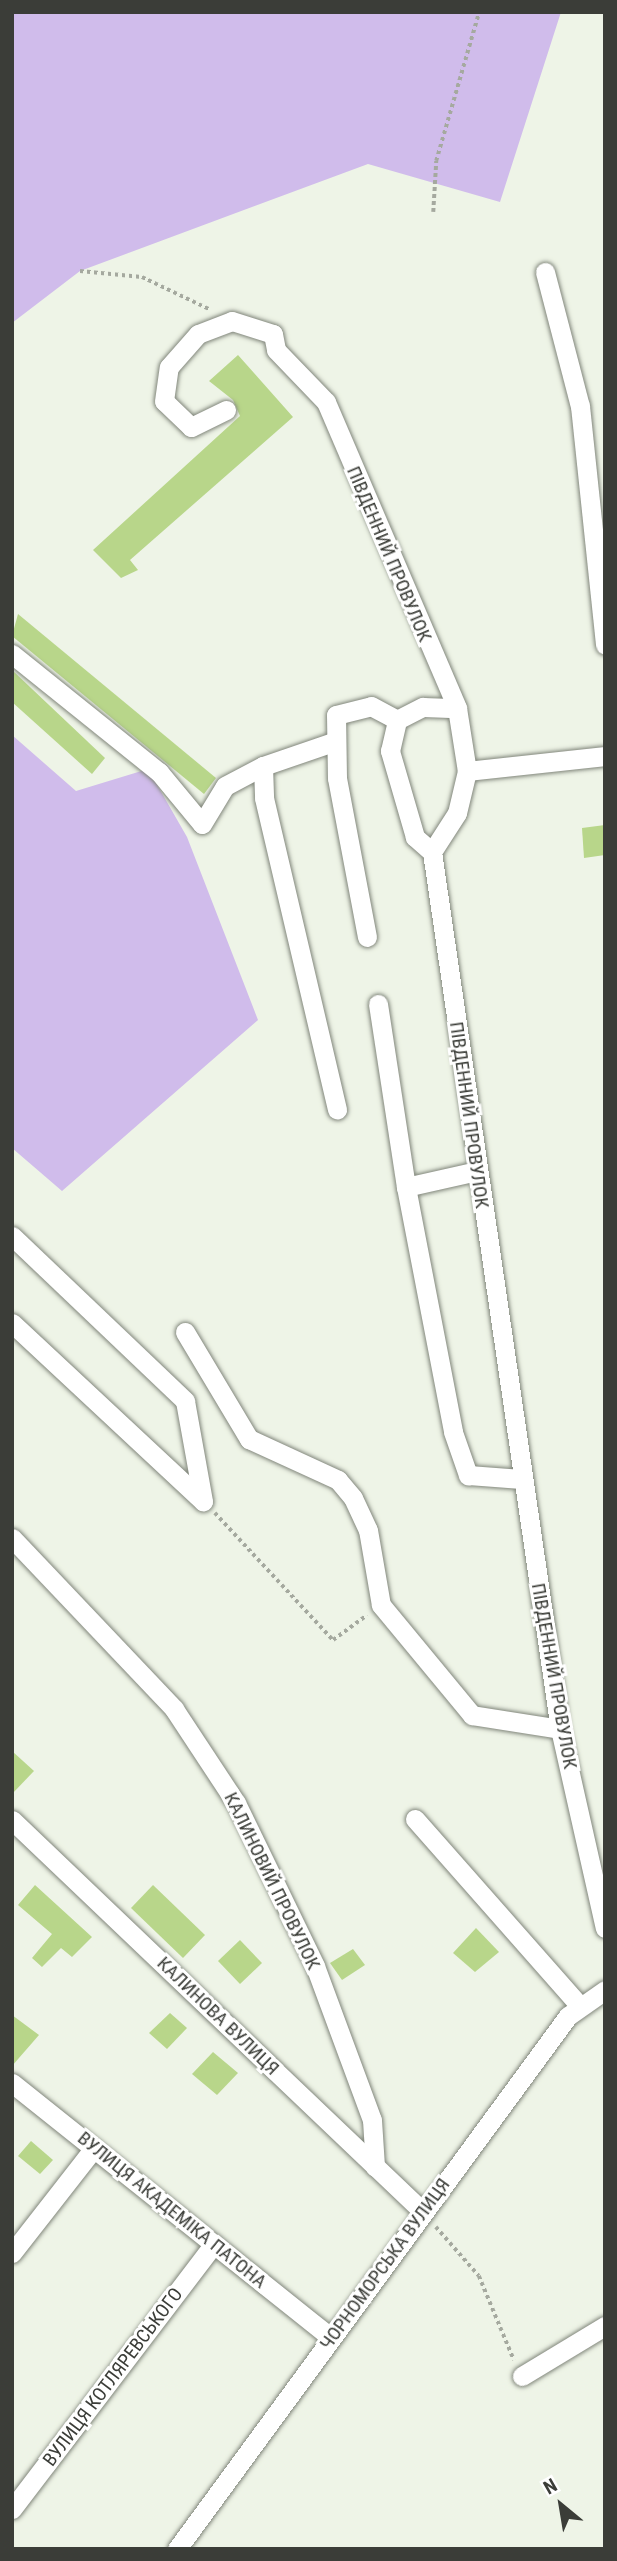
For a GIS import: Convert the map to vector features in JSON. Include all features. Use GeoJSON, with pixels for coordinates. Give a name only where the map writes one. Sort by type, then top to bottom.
{"type":"FeatureCollection","features":[{"type":"Feature","properties":{"kind":"street"},"geometry":{"type":"LineString","coordinates":[[545,272],[580,407],[605,645]]}},
{"type":"Feature","properties":{"kind":"street","name":"ПІВДЕННИЙ ПРОВУЛОК"},"geometry":{"type":"LineString","coordinates":[[232,321],[273,334],[276,350],[326,402],[457,708],[467,771],[457,813],[432,852],[560,1729],[605,1928]]}},
{"type":"Feature","properties":{"kind":"street"},"geometry":{"type":"LineString","coordinates":[[226,410],[191,427],[164,401],[169,367],[198,334],[232,321]]}},
{"type":"Feature","properties":{"kind":"street"},"geometry":{"type":"LineString","coordinates":[[12,654],[159,772],[202,824],[225,786],[263,766],[336,741]]}},
{"type":"Feature","properties":{"kind":"street"},"geometry":{"type":"LineString","coordinates":[[368,937],[337,778],[336,715],[371,706],[397,720]]}},
{"type":"Feature","properties":{"kind":"street"},"geometry":{"type":"LineString","coordinates":[[397,720],[423,707],[457,708]]}},
{"type":"Feature","properties":{"kind":"street"},"geometry":{"type":"LineString","coordinates":[[397,720],[390,751],[415,836],[432,852]]}},
{"type":"Feature","properties":{"kind":"street"},"geometry":{"type":"LineString","coordinates":[[467,771],[605,756]]}},
{"type":"Feature","properties":{"kind":"street"},"geometry":{"type":"LineString","coordinates":[[263,766],[264,798],[337,1110]]}},
{"type":"Feature","properties":{"kind":"street"},"geometry":{"type":"LineString","coordinates":[[378,1004],[406,1188],[453,1433],[468,1475],[522,1479]]}},
{"type":"Feature","properties":{"kind":"street"},"geometry":{"type":"LineString","coordinates":[[406,1188],[477,1171]]}},
{"type":"Feature","properties":{"kind":"street"},"geometry":{"type":"LineString","coordinates":[[12,1236],[185,1401],[203,1501]]}},
{"type":"Feature","properties":{"kind":"street"},"geometry":{"type":"LineString","coordinates":[[12,1323],[203,1501]]}},
{"type":"Feature","properties":{"kind":"street"},"geometry":{"type":"LineString","coordinates":[[185,1332],[249,1439],[338,1480],[354,1498],[368,1530],[380,1605],[472,1716],[560,1729]]}},
{"type":"Feature","properties":{"kind":"street","name":"КАЛИНОВИЙ ПРОВУЛОК"},"geometry":{"type":"LineString","coordinates":[[12,1538],[174,1709],[236,1803],[315,1966],[372,2120],[375,2167]]}},
{"type":"Feature","properties":{"kind":"street","name":"КАЛИНОВА ВУЛИЦЯ"},"geometry":{"type":"LineString","coordinates":[[12,1819],[423,2212]]}},
{"type":"Feature","properties":{"kind":"street"},"geometry":{"type":"LineString","coordinates":[[415,1819],[580,2007]]}},
{"type":"Feature","properties":{"kind":"street","name":"ЧОРНОМОРСЬКА ВУЛИЦЯ"},"geometry":{"type":"LineString","coordinates":[[177,2549],[423,2212],[580,2007],[605,1990]]}},
{"type":"Feature","properties":{"kind":"street","name":"ВУЛИЦЯ АКАДЕМІКА ПАТОНА"},"geometry":{"type":"LineString","coordinates":[[12,2083],[331,2338]]}},
{"type":"Feature","properties":{"kind":"street"},"geometry":{"type":"LineString","coordinates":[[12,2253],[94,2148]]}},
{"type":"Feature","properties":{"kind":"street","name":"ВУЛИЦЯ КОТЛЯРЕВСЬКОГО"},"geometry":{"type":"LineString","coordinates":[[12,2509],[214,2244]]}},
{"type":"Feature","properties":{"kind":"street"},"geometry":{"type":"LineString","coordinates":[[522,2376],[605,2326]]}},
{"type":"Feature","properties":{"kind":"path"},"geometry":{"type":"LineString","coordinates":[[433,212],[436,161],[479,12]]}},
{"type":"Feature","properties":{"kind":"path"},"geometry":{"type":"LineString","coordinates":[[80,271],[142,277],[232,321]]}},
{"type":"Feature","properties":{"kind":"path"},"geometry":{"type":"LineString","coordinates":[[203,1501],[333,1640],[380,1605]]}},
{"type":"Feature","properties":{"kind":"path"},"geometry":{"type":"LineString","coordinates":[[423,2212],[479,2276],[522,2376]]}},
{"type":"Feature","properties":{"kind":"shaded area"},"geometry":{"type":"Polygon","coordinates":[[[12,12],[561,12],[500,202],[368,164],[80,271],[12,323],[12,12]]]}},
{"type":"Feature","properties":{"kind":"shaded area"},"geometry":{"type":"Polygon","coordinates":[[[12,735],[76,791],[148,769],[187,837],[258,1020],[62,1191],[12,1148],[12,735]]]}},
{"type":"Feature","properties":{"kind":"building"},"geometry":{"type":"Polygon","coordinates":[[[238,355],[293,417],[130,560],[138,570],[121,578],[93,550],[240,416],[233,400],[209,381],[238,355]]]}},
{"type":"Feature","properties":{"kind":"building"},"geometry":{"type":"Polygon","coordinates":[[[18,614],[216,778],[204,794],[12,636],[18,614]]]}},
{"type":"Feature","properties":{"kind":"building"},"geometry":{"type":"Polygon","coordinates":[[[12,670],[105,758],[92,774],[12,702],[12,670]]]}},
{"type":"Feature","properties":{"kind":"building"},"geometry":{"type":"Polygon","coordinates":[[[605,825],[605,855],[584,858],[582,828],[605,825]]]}},
{"type":"Feature","properties":{"kind":"building"},"geometry":{"type":"Polygon","coordinates":[[[12,1751],[34,1771],[12,1794],[12,1751]]]}},
{"type":"Feature","properties":{"kind":"building"},"geometry":{"type":"Polygon","coordinates":[[[35,1885],[92,1937],[72,1957],[61,1948],[42,1967],[32,1958],[52,1934],[18,1905],[35,1885]]]}},
{"type":"Feature","properties":{"kind":"building"},"geometry":{"type":"Polygon","coordinates":[[[153,1885],[205,1935],[183,1958],[131,1908],[153,1885]]]}},
{"type":"Feature","properties":{"kind":"building"},"geometry":{"type":"Polygon","coordinates":[[[476,1928],[499,1952],[475,1972],[453,1953],[476,1928]]]}},
{"type":"Feature","properties":{"kind":"building"},"geometry":{"type":"Polygon","coordinates":[[[240,1940],[262,1963],[240,1984],[218,1961],[240,1940]]]}},
{"type":"Feature","properties":{"kind":"building"},"geometry":{"type":"Polygon","coordinates":[[[353,1949],[365,1965],[342,1980],[330,1963],[353,1949]]]}},
{"type":"Feature","properties":{"kind":"building"},"geometry":{"type":"Polygon","coordinates":[[[170,2013],[187,2028],[167,2049],[149,2033],[170,2013]]]}},
{"type":"Feature","properties":{"kind":"building"},"geometry":{"type":"Polygon","coordinates":[[[12,2015],[39,2035],[12,2066],[12,2015]]]}},
{"type":"Feature","properties":{"kind":"building"},"geometry":{"type":"Polygon","coordinates":[[[213,2052],[238,2073],[217,2095],[192,2074],[213,2052]]]}},
{"type":"Feature","properties":{"kind":"building"},"geometry":{"type":"Polygon","coordinates":[[[31,2141],[53,2160],[40,2174],[18,2156],[31,2141]]]}}]}
